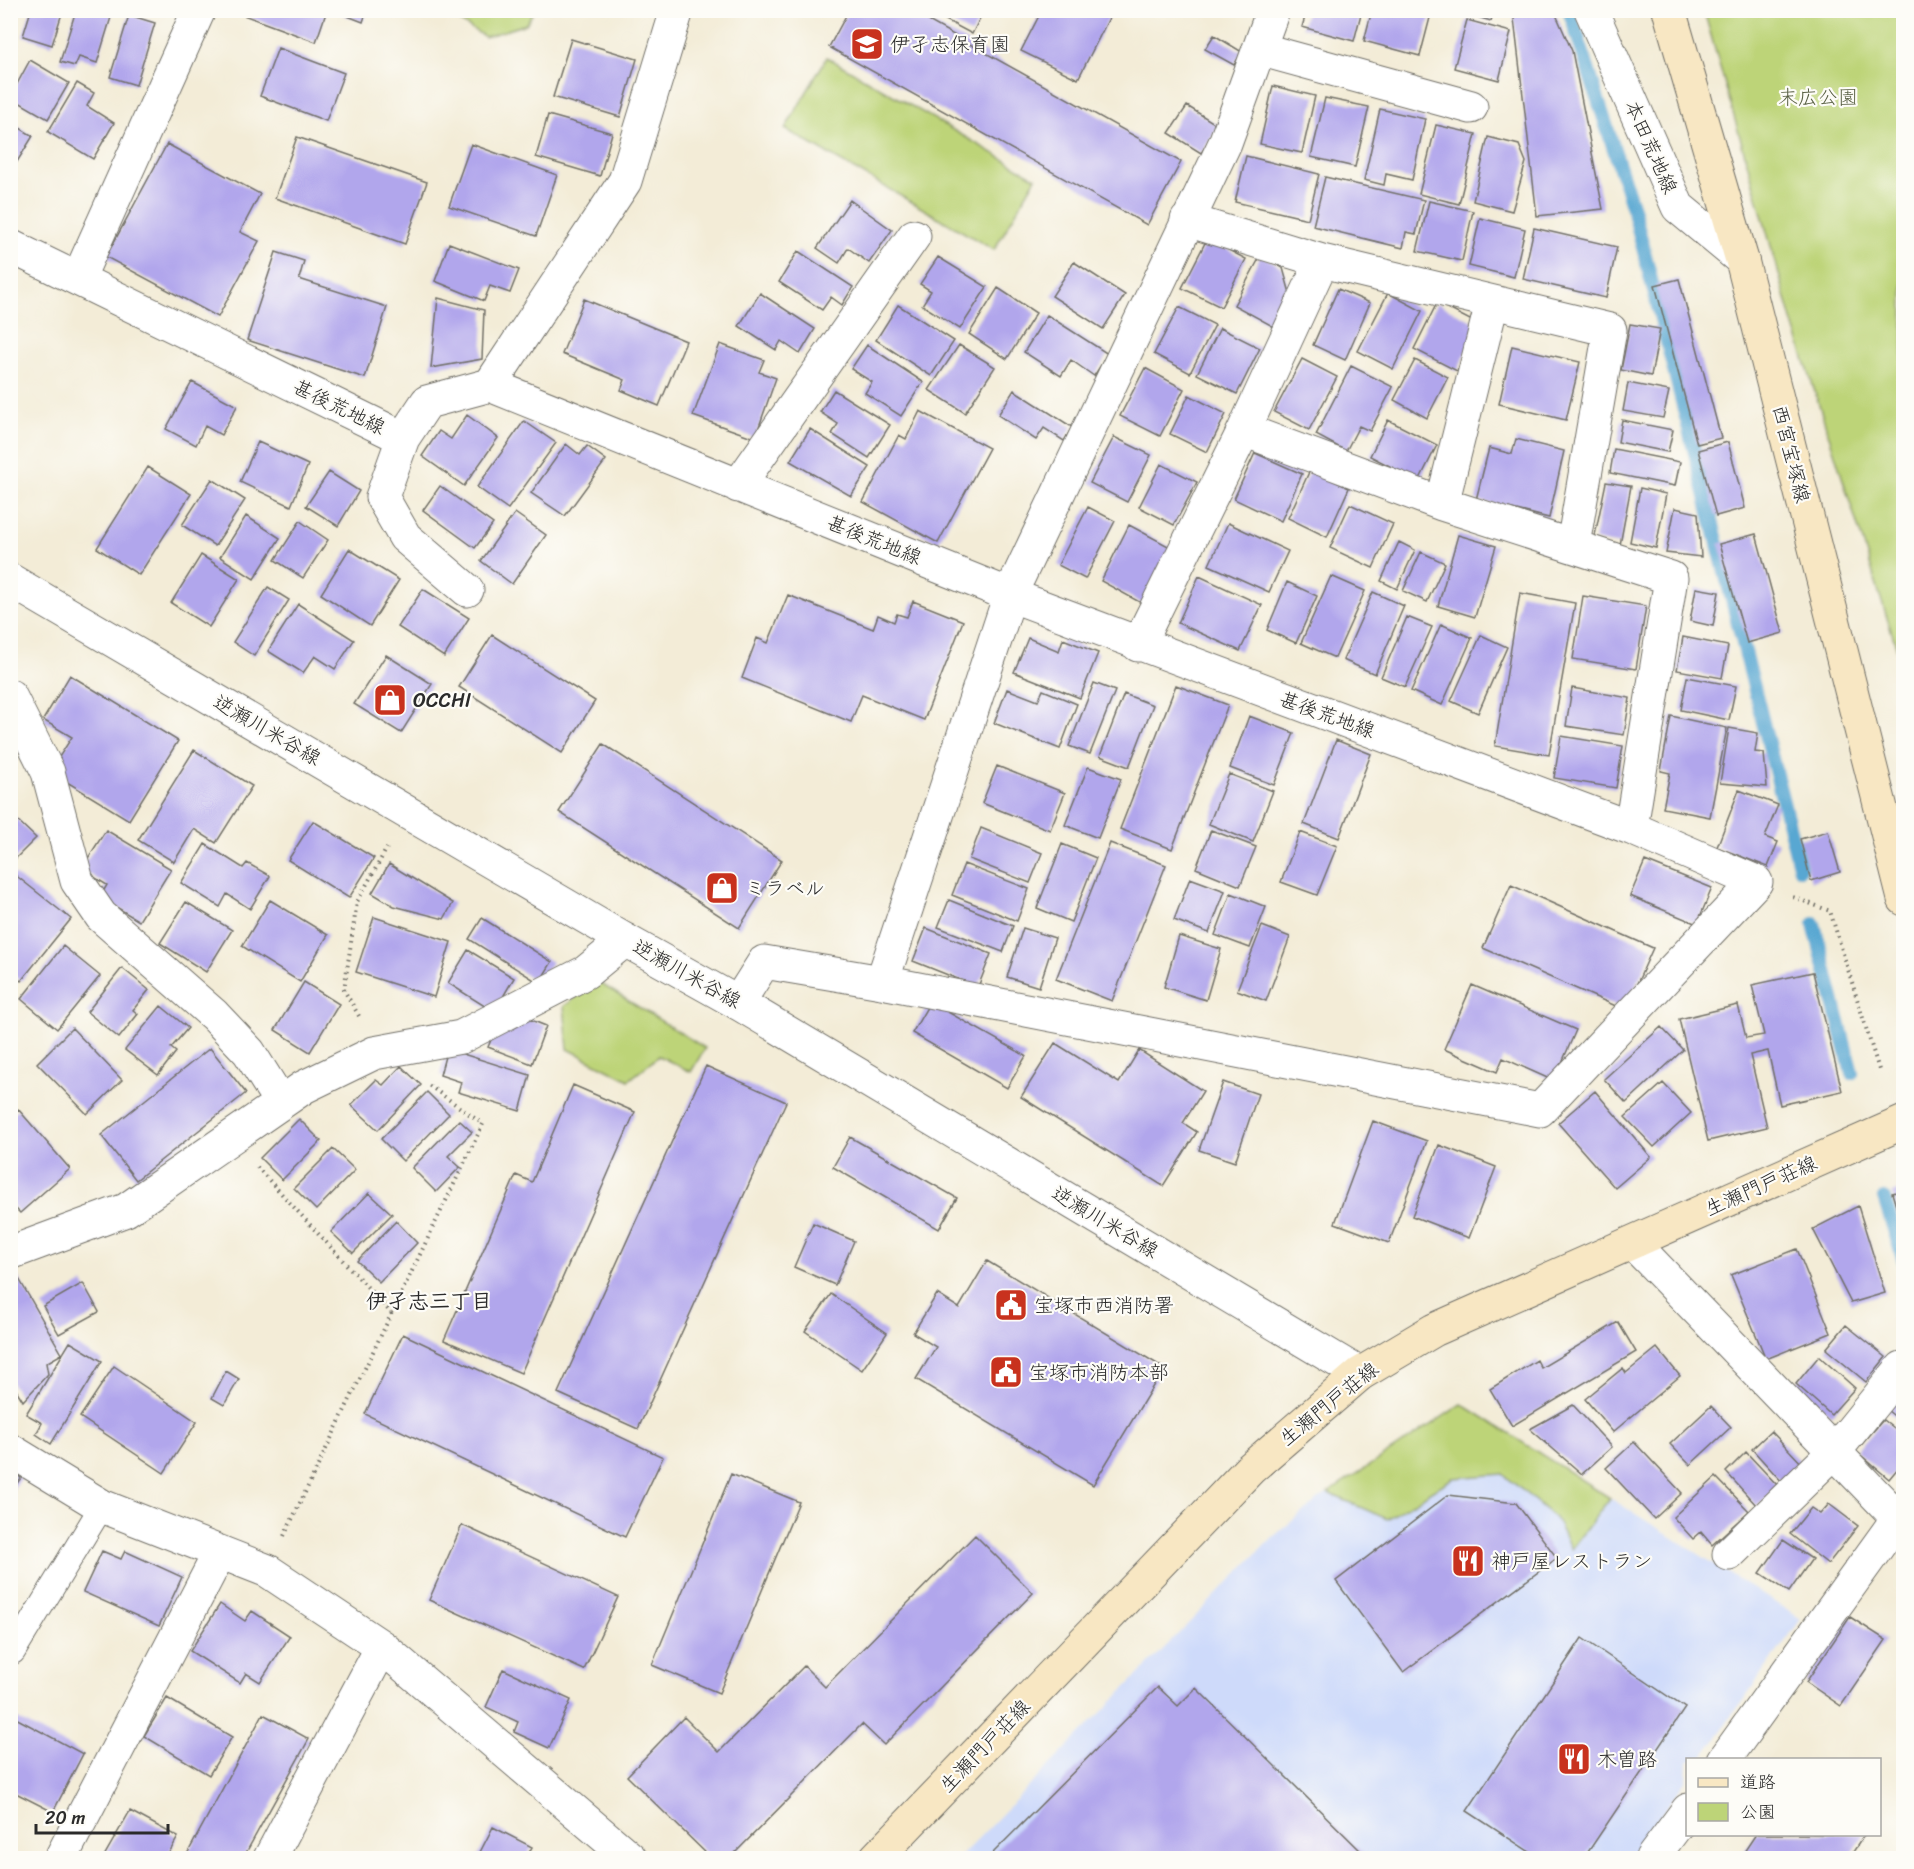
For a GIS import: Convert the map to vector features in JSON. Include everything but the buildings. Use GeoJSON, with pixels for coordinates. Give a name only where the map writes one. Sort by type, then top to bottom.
{"type":"FeatureCollection","features":[{"type":"Feature","properties":{"kind":"main road","name":"西宮宝塚線"},"geometry":{"type":"LineString","coordinates":[[1669,10],[1742,260],[1904,899]]}},
{"type":"Feature","properties":{"kind":"main road","name":"生瀬門戸荘線"},"geometry":{"type":"LineString","coordinates":[[876,1858],[1250,1469],[1360,1374],[1434,1330],[1633,1244],[1904,1122]]}},
{"type":"Feature","properties":{"kind":"street"},"geometry":{"type":"LineString","coordinates":[[78,279],[199,10]]}},
{"type":"Feature","properties":{"kind":"street"},"geometry":{"type":"LineString","coordinates":[[490,385],[625,181],[677,10]]}},
{"type":"Feature","properties":{"kind":"street"},"geometry":{"type":"LineString","coordinates":[[882,982],[1010,595],[1225,143],[1273,10]]}},
{"type":"Feature","properties":{"kind":"street","name":"本田荒地線"},"geometry":{"type":"LineString","coordinates":[[1591,10],[1678,207],[1742,260]]}},
{"type":"Feature","properties":{"kind":"street"},"geometry":{"type":"LineString","coordinates":[[1259,49],[1471,107]]}},
{"type":"Feature","properties":{"kind":"street"},"geometry":{"type":"LineString","coordinates":[[1187,220],[1322,261],[1610,330],[1573,544]]}},
{"type":"Feature","properties":{"kind":"street"},"geometry":{"type":"LineString","coordinates":[[738,486],[914,236]]}},
{"type":"Feature","properties":{"kind":"street","name":"甚後荒地線"},"geometry":{"type":"LineString","coordinates":[[10,246],[403,438],[427,402],[490,385],[1010,595],[1630,828],[1756,882]]}},
{"type":"Feature","properties":{"kind":"street"},"geometry":{"type":"LineString","coordinates":[[1138,645],[1244,430],[1322,261]]}},
{"type":"Feature","properties":{"kind":"street"},"geometry":{"type":"LineString","coordinates":[[1442,504],[1492,303]]}},
{"type":"Feature","properties":{"kind":"street"},"geometry":{"type":"LineString","coordinates":[[1244,430],[1442,504],[1573,544],[1671,578],[1630,828]]}},
{"type":"Feature","properties":{"kind":"street"},"geometry":{"type":"LineString","coordinates":[[403,438],[382,497],[405,537],[467,590]]}},
{"type":"Feature","properties":{"kind":"street","name":"逆瀬川米谷線"},"geometry":{"type":"LineString","coordinates":[[10,580],[625,940],[738,1003],[1360,1374]]}},
{"type":"Feature","properties":{"kind":"street"},"geometry":{"type":"LineString","coordinates":[[10,696],[48,772],[77,881],[101,916],[214,1015],[249,1052],[281,1103]]}},
{"type":"Feature","properties":{"kind":"street"},"geometry":{"type":"LineString","coordinates":[[738,1003],[764,962],[882,982],[1540,1110],[1756,882]]}},
{"type":"Feature","properties":{"kind":"street"},"geometry":{"type":"LineString","coordinates":[[10,1253],[126,1210],[304,1087],[380,1051],[461,1037],[585,972],[625,940]]}},
{"type":"Feature","properties":{"kind":"street"},"geometry":{"type":"LineString","coordinates":[[1633,1244],[1834,1452],[1901,1514],[1725,1758]]}},
{"type":"Feature","properties":{"kind":"street"},"geometry":{"type":"LineString","coordinates":[[1730,1554],[1834,1452],[1902,1368]]}},
{"type":"Feature","properties":{"kind":"street"},"geometry":{"type":"LineString","coordinates":[[10,1450],[102,1506],[268,1571],[382,1647],[630,1858]]}},
{"type":"Feature","properties":{"kind":"street"},"geometry":{"type":"LineString","coordinates":[[61,1858],[220,1552]]}},
{"type":"Feature","properties":{"kind":"street"},"geometry":{"type":"LineString","coordinates":[[270,1858],[382,1647]]}},
{"type":"Feature","properties":{"kind":"street"},"geometry":{"type":"LineString","coordinates":[[1652,1858],[1686,1813]]}},
{"type":"Feature","properties":{"kind":"lane"},"geometry":{"type":"LineString","coordinates":[[10,1651],[13,1652],[102,1506]]}},
{"type":"Feature","properties":{"kind":"path"},"geometry":{"type":"LineString","coordinates":[[268,1571],[483,1124],[380,1051],[344,990],[357,902],[388,847]]}},
{"type":"Feature","properties":{"kind":"path"},"geometry":{"type":"LineString","coordinates":[[1756,882],[1830,911],[1879,1070]]}},
{"type":"Feature","properties":{"kind":"path"},"geometry":{"type":"LineString","coordinates":[[230,1138],[392,1314]]}},
{"type":"Feature","properties":{"kind":"shaded area"},"geometry":{"type":"Polygon","coordinates":[[[1462,1404],[1801,1619],[1702,1758],[1686,1758],[1686,1780],[1631,1858],[959,1858],[1273,1537],[1316,1501],[1462,1404]]]}},
{"type":"Feature","properties":{"kind":"green space"},"geometry":{"type":"Polygon","coordinates":[[[443,11],[534,11],[526,24],[485,37],[443,11]]]}},
{"type":"Feature","properties":{"kind":"green space","name":"末広公園"},"geometry":{"type":"Polygon","coordinates":[[[1704,11],[1903,11],[1903,668],[1792,320],[1704,11]]]}},
{"type":"Feature","properties":{"kind":"green space"},"geometry":{"type":"Polygon","coordinates":[[[827,57],[1036,178],[994,250],[785,129],[827,57]]]}},
{"type":"Feature","properties":{"kind":"green space"},"geometry":{"type":"Polygon","coordinates":[[[598,982],[705,1048],[691,1072],[659,1056],[629,1080],[568,1049],[564,1006],[598,982]]]}},
{"type":"Feature","properties":{"kind":"green space"},"geometry":{"type":"Polygon","coordinates":[[[1462,1404],[1610,1498],[1571,1549],[1555,1518],[1503,1474],[1453,1478],[1387,1519],[1328,1493],[1462,1404]]]}},
{"type":"Feature","properties":{"kind":"waterway"},"geometry":{"type":"LineString","coordinates":[[1569,10],[1633,208],[1800,869]]}},
{"type":"Feature","properties":{"kind":"waterway"},"geometry":{"type":"LineString","coordinates":[[1814,924],[1852,1073]]}},
{"type":"Feature","properties":{"kind":"waterway"},"geometry":{"type":"LineString","coordinates":[[1884,1198],[1904,1261]]}},
{"type":"Feature","properties":{"kind":"place","name":"伊孑志保育園"},"geometry":{"type":"Point","coordinates":[867,44]}},
{"type":"Feature","properties":{"kind":"place","name":"OCCHI"},"geometry":{"type":"Point","coordinates":[390,700]}},
{"type":"Feature","properties":{"kind":"place","name":"ミラベル"},"geometry":{"type":"Point","coordinates":[722,888]}},
{"type":"Feature","properties":{"kind":"place","name":"宝塚市西消防署"},"geometry":{"type":"Point","coordinates":[1011,1305]}},
{"type":"Feature","properties":{"kind":"place","name":"宝塚市消防本部"},"geometry":{"type":"Point","coordinates":[1006,1372]}},
{"type":"Feature","properties":{"kind":"place","name":"神戸屋レストラン"},"geometry":{"type":"Point","coordinates":[1468,1561]}},
{"type":"Feature","properties":{"kind":"place","name":"木曽路"},"geometry":{"type":"Point","coordinates":[1574,1759]}},
{"type":"Feature","properties":{"kind":"district","name":"伊孑志三丁目"},"geometry":{"type":"Point","coordinates":[429,1301]}}]}
